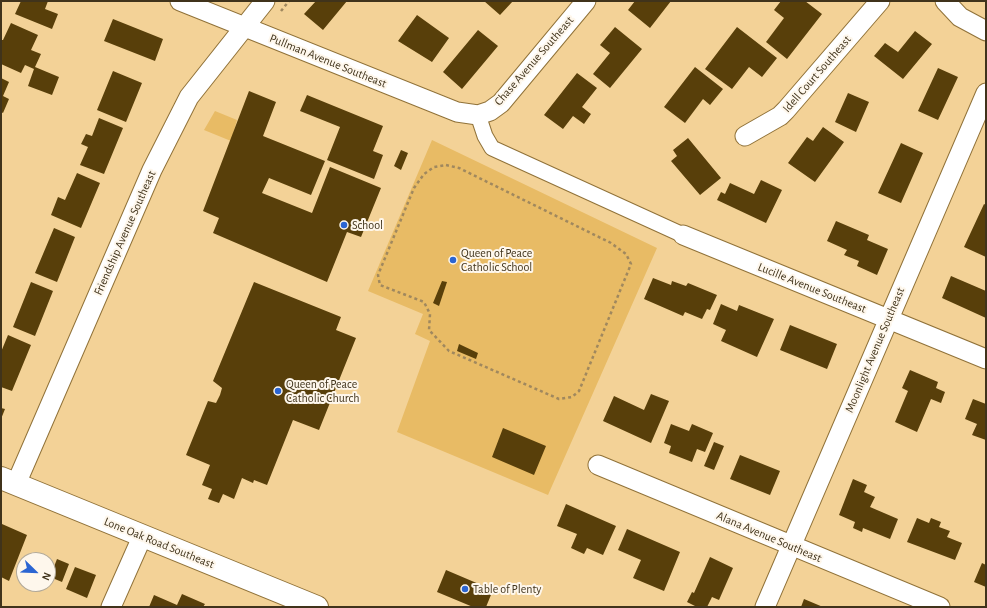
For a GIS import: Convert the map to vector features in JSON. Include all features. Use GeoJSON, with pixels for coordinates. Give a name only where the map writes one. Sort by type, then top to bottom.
{"type":"FeatureCollection","features":[{"type":"Feature","properties":{"kind":"street","name":"Pullman Avenue Southeast"},"geometry":{"type":"LineString","coordinates":[[180,1],[457,112],[478,115]]}},
{"type":"Feature","properties":{"kind":"street","name":"Friendship Avenue Southeast"},"geometry":{"type":"LineString","coordinates":[[8,481],[152,170],[189,97],[265,1]]}},
{"type":"Feature","properties":{"kind":"street","name":"Chase Avenue Southeast"},"geometry":{"type":"LineString","coordinates":[[478,115],[490,111],[501,103],[586,1]]}},
{"type":"Feature","properties":{"kind":"street","name":"Idell Court Southeast"},"geometry":{"type":"LineString","coordinates":[[745,136],[780,116],[786,110],[880,1]]}},
{"type":"Feature","properties":{"kind":"street"},"geometry":{"type":"LineString","coordinates":[[945,1],[960,17],[986,31]]}},
{"type":"Feature","properties":{"kind":"street","name":"Moonlight Avenue Southeast"},"geometry":{"type":"LineString","coordinates":[[765,607],[986,93]]}},
{"type":"Feature","properties":{"kind":"street"},"geometry":{"type":"LineString","coordinates":[[478,115],[485,136],[492,148],[683,235]]}},
{"type":"Feature","properties":{"kind":"street","name":"Lucille Avenue Southeast"},"geometry":{"type":"LineString","coordinates":[[683,235],[986,359]]}},
{"type":"Feature","properties":{"kind":"street","name":"Alana Avenue Southeast"},"geometry":{"type":"LineString","coordinates":[[598,465],[940,607]]}},
{"type":"Feature","properties":{"kind":"street","name":"Lone Oak Road Southeast"},"geometry":{"type":"LineString","coordinates":[[8,481],[142,537],[317,607]]}},
{"type":"Feature","properties":{"kind":"street"},"geometry":{"type":"LineString","coordinates":[[111,607],[142,537]]}},
{"type":"Feature","properties":{"kind":"path"},"geometry":{"type":"LineString","coordinates":[[446,165],[459,168],[487,181],[611,243],[626,254],[631,264],[579,391],[572,397],[559,399],[509,377],[449,351],[429,330],[430,314],[424,302],[380,285],[378,275],[414,188],[424,174],[434,167],[446,165]]}},
{"type":"Feature","properties":{"kind":"shaded area"},"geometry":{"type":"Polygon","coordinates":[[[215,111],[237,120],[231,141],[204,130],[215,111]]]}},
{"type":"Feature","properties":{"kind":"shaded area"},"geometry":{"type":"Polygon","coordinates":[[[432,140],[657,248],[548,495],[397,432],[430,341],[415,334],[423,314],[368,291],[432,140]]]}},
{"type":"Feature","properties":{"kind":"building"},"geometry":{"type":"Polygon","coordinates":[[[21,1],[48,1],[45,9],[58,14],[52,29],[15,14],[21,1]]]}},
{"type":"Feature","properties":{"kind":"building"},"geometry":{"type":"Polygon","coordinates":[[[316,1],[347,1],[323,30],[304,14],[316,1]]]}},
{"type":"Feature","properties":{"kind":"building"},"geometry":{"type":"Polygon","coordinates":[[[484,1],[513,1],[500,15],[484,1]]]}},
{"type":"Feature","properties":{"kind":"building"},"geometry":{"type":"Polygon","coordinates":[[[635,1],[671,1],[650,28],[628,10],[635,1]]]}},
{"type":"Feature","properties":{"kind":"building"},"geometry":{"type":"Polygon","coordinates":[[[781,1],[805,1],[822,14],[787,59],[766,42],[784,18],[774,10],[781,1]]]}},
{"type":"Feature","properties":{"kind":"building"},"geometry":{"type":"Polygon","coordinates":[[[417,15],[449,38],[432,62],[398,41],[417,15]]]}},
{"type":"Feature","properties":{"kind":"building"},"geometry":{"type":"Polygon","coordinates":[[[113,19],[163,39],[155,61],[104,41],[113,19]]]}},
{"type":"Feature","properties":{"kind":"building"},"geometry":{"type":"Polygon","coordinates":[[[11,23],[38,35],[31,50],[41,54],[35,67],[59,77],[52,95],[28,86],[34,69],[25,65],[21,73],[1,64],[1,40],[3,40],[11,23]]]}},
{"type":"Feature","properties":{"kind":"building"},"geometry":{"type":"Polygon","coordinates":[[[615,27],[642,49],[610,88],[593,74],[610,53],[600,45],[615,27]]]}},
{"type":"Feature","properties":{"kind":"building"},"geometry":{"type":"Polygon","coordinates":[[[737,27],[777,58],[762,77],[749,67],[732,89],[705,69],[737,27]]]}},
{"type":"Feature","properties":{"kind":"building"},"geometry":{"type":"Polygon","coordinates":[[[478,30],[498,46],[462,89],[443,72],[478,30]]]}},
{"type":"Feature","properties":{"kind":"building"},"geometry":{"type":"Polygon","coordinates":[[[915,31],[932,44],[903,79],[874,56],[885,43],[898,52],[915,31]]]}},
{"type":"Feature","properties":{"kind":"building"},"geometry":{"type":"Polygon","coordinates":[[[695,67],[723,89],[710,105],[703,99],[685,123],[664,107],[695,67]]]}},
{"type":"Feature","properties":{"kind":"building"},"geometry":{"type":"Polygon","coordinates":[[[938,68],[958,77],[938,120],[918,111],[938,68]]]}},
{"type":"Feature","properties":{"kind":"building"},"geometry":{"type":"Polygon","coordinates":[[[113,71],[142,83],[126,122],[97,110],[113,71]]]}},
{"type":"Feature","properties":{"kind":"building"},"geometry":{"type":"Polygon","coordinates":[[[577,73],[597,88],[582,107],[591,114],[584,124],[573,116],[563,129],[544,115],[577,73]]]}},
{"type":"Feature","properties":{"kind":"building"},"geometry":{"type":"Polygon","coordinates":[[[1,78],[9,82],[3,96],[9,99],[3,113],[1,112],[1,78]]]}},
{"type":"Feature","properties":{"kind":"building"},"geometry":{"type":"Polygon","coordinates":[[[249,91],[276,102],[263,136],[325,161],[311,195],[269,178],[262,193],[312,213],[330,167],[381,188],[361,237],[347,232],[327,282],[213,233],[219,218],[203,211],[249,91]]]}},
{"type":"Feature","properties":{"kind":"building"},"geometry":{"type":"Polygon","coordinates":[[[848,93],[869,102],[856,132],[835,122],[848,93]]]}},
{"type":"Feature","properties":{"kind":"building"},"geometry":{"type":"Polygon","coordinates":[[[307,95],[383,126],[373,151],[383,155],[374,179],[327,160],[340,127],[300,111],[307,95]]]}},
{"type":"Feature","properties":{"kind":"building"},"geometry":{"type":"Polygon","coordinates":[[[99,118],[123,128],[104,174],[80,165],[88,147],[81,144],[86,134],[92,136],[99,118]]]}},
{"type":"Feature","properties":{"kind":"building"},"geometry":{"type":"Polygon","coordinates":[[[823,127],[844,142],[815,182],[788,163],[807,137],[813,141],[823,127]]]}},
{"type":"Feature","properties":{"kind":"building"},"geometry":{"type":"Polygon","coordinates":[[[688,138],[721,178],[700,195],[671,161],[677,156],[673,150],[688,138]]]}},
{"type":"Feature","properties":{"kind":"building"},"geometry":{"type":"Polygon","coordinates":[[[901,143],[923,153],[901,203],[878,193],[901,143]]]}},
{"type":"Feature","properties":{"kind":"building"},"geometry":{"type":"Polygon","coordinates":[[[401,150],[408,153],[401,170],[394,166],[401,150]]]}},
{"type":"Feature","properties":{"kind":"building"},"geometry":{"type":"Polygon","coordinates":[[[77,173],[100,183],[81,228],[51,215],[58,197],[65,200],[77,173]]]}},
{"type":"Feature","properties":{"kind":"building"},"geometry":{"type":"Polygon","coordinates":[[[761,180],[782,190],[766,223],[717,200],[721,192],[725,194],[730,183],[754,194],[761,180]]]}},
{"type":"Feature","properties":{"kind":"building"},"geometry":{"type":"Polygon","coordinates":[[[984,204],[986,205],[986,257],[964,247],[984,204]]]}},
{"type":"Feature","properties":{"kind":"building"},"geometry":{"type":"Polygon","coordinates":[[[836,221],[869,235],[867,240],[888,249],[877,275],[857,266],[859,261],[844,255],[847,250],[827,241],[836,221]]]}},
{"type":"Feature","properties":{"kind":"building"},"geometry":{"type":"Polygon","coordinates":[[[54,228],[75,237],[57,282],[35,273],[54,228]]]}},
{"type":"Feature","properties":{"kind":"building"},"geometry":{"type":"Polygon","coordinates":[[[951,276],[986,291],[986,318],[942,298],[951,276]]]}},
{"type":"Feature","properties":{"kind":"building"},"geometry":{"type":"Polygon","coordinates":[[[653,278],[671,285],[672,281],[686,286],[688,283],[717,295],[710,310],[707,309],[702,319],[685,312],[683,316],[644,299],[653,278]]]}},
{"type":"Feature","properties":{"kind":"building"},"geometry":{"type":"Polygon","coordinates":[[[442,281],[447,282],[439,306],[433,303],[442,281]]]}},
{"type":"Feature","properties":{"kind":"building"},"geometry":{"type":"Polygon","coordinates":[[[31,282],[53,291],[35,336],[13,327],[31,282]]]}},
{"type":"Feature","properties":{"kind":"building","name":"Queen of Peace Catholic Church"},"geometry":{"type":"Polygon","coordinates":[[[254,282],[341,317],[336,330],[356,338],[319,430],[293,420],[267,485],[254,480],[253,483],[242,478],[234,499],[223,494],[219,503],[208,499],[212,489],[202,485],[210,465],[186,455],[208,401],[216,403],[220,395],[222,388],[213,381],[254,282]]]}},
{"type":"Feature","properties":{"kind":"building"},"geometry":{"type":"Polygon","coordinates":[[[721,304],[737,311],[739,305],[774,319],[757,357],[721,341],[726,330],[713,324],[721,304]]]}},
{"type":"Feature","properties":{"kind":"building"},"geometry":{"type":"Polygon","coordinates":[[[790,325],[837,344],[827,369],[780,350],[790,325]]]}},
{"type":"Feature","properties":{"kind":"building"},"geometry":{"type":"Polygon","coordinates":[[[8,335],[31,345],[12,391],[1,387],[1,352],[8,335]]]}},
{"type":"Feature","properties":{"kind":"building"},"geometry":{"type":"Polygon","coordinates":[[[459,344],[478,353],[476,359],[457,351],[459,344]]]}},
{"type":"Feature","properties":{"kind":"building"},"geometry":{"type":"Polygon","coordinates":[[[910,370],[938,382],[936,388],[945,392],[941,403],[931,399],[917,432],[895,422],[908,391],[902,388],[910,370]]]}},
{"type":"Feature","properties":{"kind":"building"},"geometry":{"type":"Polygon","coordinates":[[[651,394],[669,401],[651,443],[603,421],[614,396],[644,410],[651,394]]]}},
{"type":"Feature","properties":{"kind":"building"},"geometry":{"type":"Polygon","coordinates":[[[973,399],[986,404],[986,440],[972,435],[977,424],[965,419],[973,399]]]}},
{"type":"Feature","properties":{"kind":"building"},"geometry":{"type":"Polygon","coordinates":[[[1,408],[5,409],[1,419],[1,408]]]}},
{"type":"Feature","properties":{"kind":"building"},"geometry":{"type":"Polygon","coordinates":[[[671,424],[689,431],[692,424],[713,433],[705,452],[697,449],[692,462],[669,453],[671,446],[664,443],[671,424]]]}},
{"type":"Feature","properties":{"kind":"building"},"geometry":{"type":"Polygon","coordinates":[[[503,428],[546,446],[534,475],[492,457],[503,428]]]}},
{"type":"Feature","properties":{"kind":"building"},"geometry":{"type":"Polygon","coordinates":[[[714,442],[724,446],[714,470],[704,466],[714,442]]]}},
{"type":"Feature","properties":{"kind":"building"},"geometry":{"type":"Polygon","coordinates":[[[740,455],[780,471],[770,495],[730,479],[740,455]]]}},
{"type":"Feature","properties":{"kind":"building"},"geometry":{"type":"Polygon","coordinates":[[[853,479],[867,485],[864,492],[875,497],[870,507],[898,519],[890,539],[863,528],[862,532],[853,528],[855,522],[839,515],[853,479]]]}},
{"type":"Feature","properties":{"kind":"building"},"geometry":{"type":"Polygon","coordinates":[[[566,504],[616,526],[603,555],[587,548],[584,554],[571,548],[577,534],[557,526],[566,504]]]}},
{"type":"Feature","properties":{"kind":"building"},"geometry":{"type":"Polygon","coordinates":[[[917,518],[929,523],[931,518],[941,522],[939,527],[950,531],[947,537],[962,543],[955,560],[907,542],[917,518]]]}},
{"type":"Feature","properties":{"kind":"building"},"geometry":{"type":"Polygon","coordinates":[[[2,524],[27,535],[20,552],[16,552],[16,563],[9,581],[1,577],[2,524]]]}},
{"type":"Feature","properties":{"kind":"building"},"geometry":{"type":"Polygon","coordinates":[[[627,529],[680,552],[664,591],[633,578],[641,560],[618,550],[627,529]]]}},
{"type":"Feature","properties":{"kind":"building"},"geometry":{"type":"Polygon","coordinates":[[[710,557],[733,568],[719,600],[712,597],[707,607],[697,607],[687,602],[692,592],[694,593],[710,557]]]}},
{"type":"Feature","properties":{"kind":"building"},"geometry":{"type":"Polygon","coordinates":[[[57,559],[69,564],[62,582],[56,580],[57,559]]]}},
{"type":"Feature","properties":{"kind":"building"},"geometry":{"type":"Polygon","coordinates":[[[982,563],[986,565],[986,587],[974,582],[982,563]]]}},
{"type":"Feature","properties":{"kind":"building"},"geometry":{"type":"Polygon","coordinates":[[[75,567],[96,575],[87,598],[66,589],[75,567]]]}},
{"type":"Feature","properties":{"kind":"building","name":"Table of Plenty"},"geometry":{"type":"Polygon","coordinates":[[[446,570],[493,590],[486,607],[473,607],[437,592],[446,570]]]}},
{"type":"Feature","properties":{"kind":"building"},"geometry":{"type":"Polygon","coordinates":[[[182,594],[205,604],[203,607],[149,607],[154,595],[177,605],[182,594]]]}},
{"type":"Feature","properties":{"kind":"building"},"geometry":{"type":"Polygon","coordinates":[[[804,599],[823,607],[801,607],[804,599]]]}},
{"type":"Feature","properties":{"kind":"place","name":"School"},"geometry":{"type":"Point","coordinates":[344,225]}},
{"type":"Feature","properties":{"kind":"place","name":"Queen of Peace Catholic School"},"geometry":{"type":"Point","coordinates":[453,260]}},
{"type":"Feature","properties":{"kind":"place","name":"Queen of Peace Catholic Church"},"geometry":{"type":"Point","coordinates":[278,391]}},
{"type":"Feature","properties":{"kind":"place","name":"Table of Plenty"},"geometry":{"type":"Point","coordinates":[465,589]}}]}
